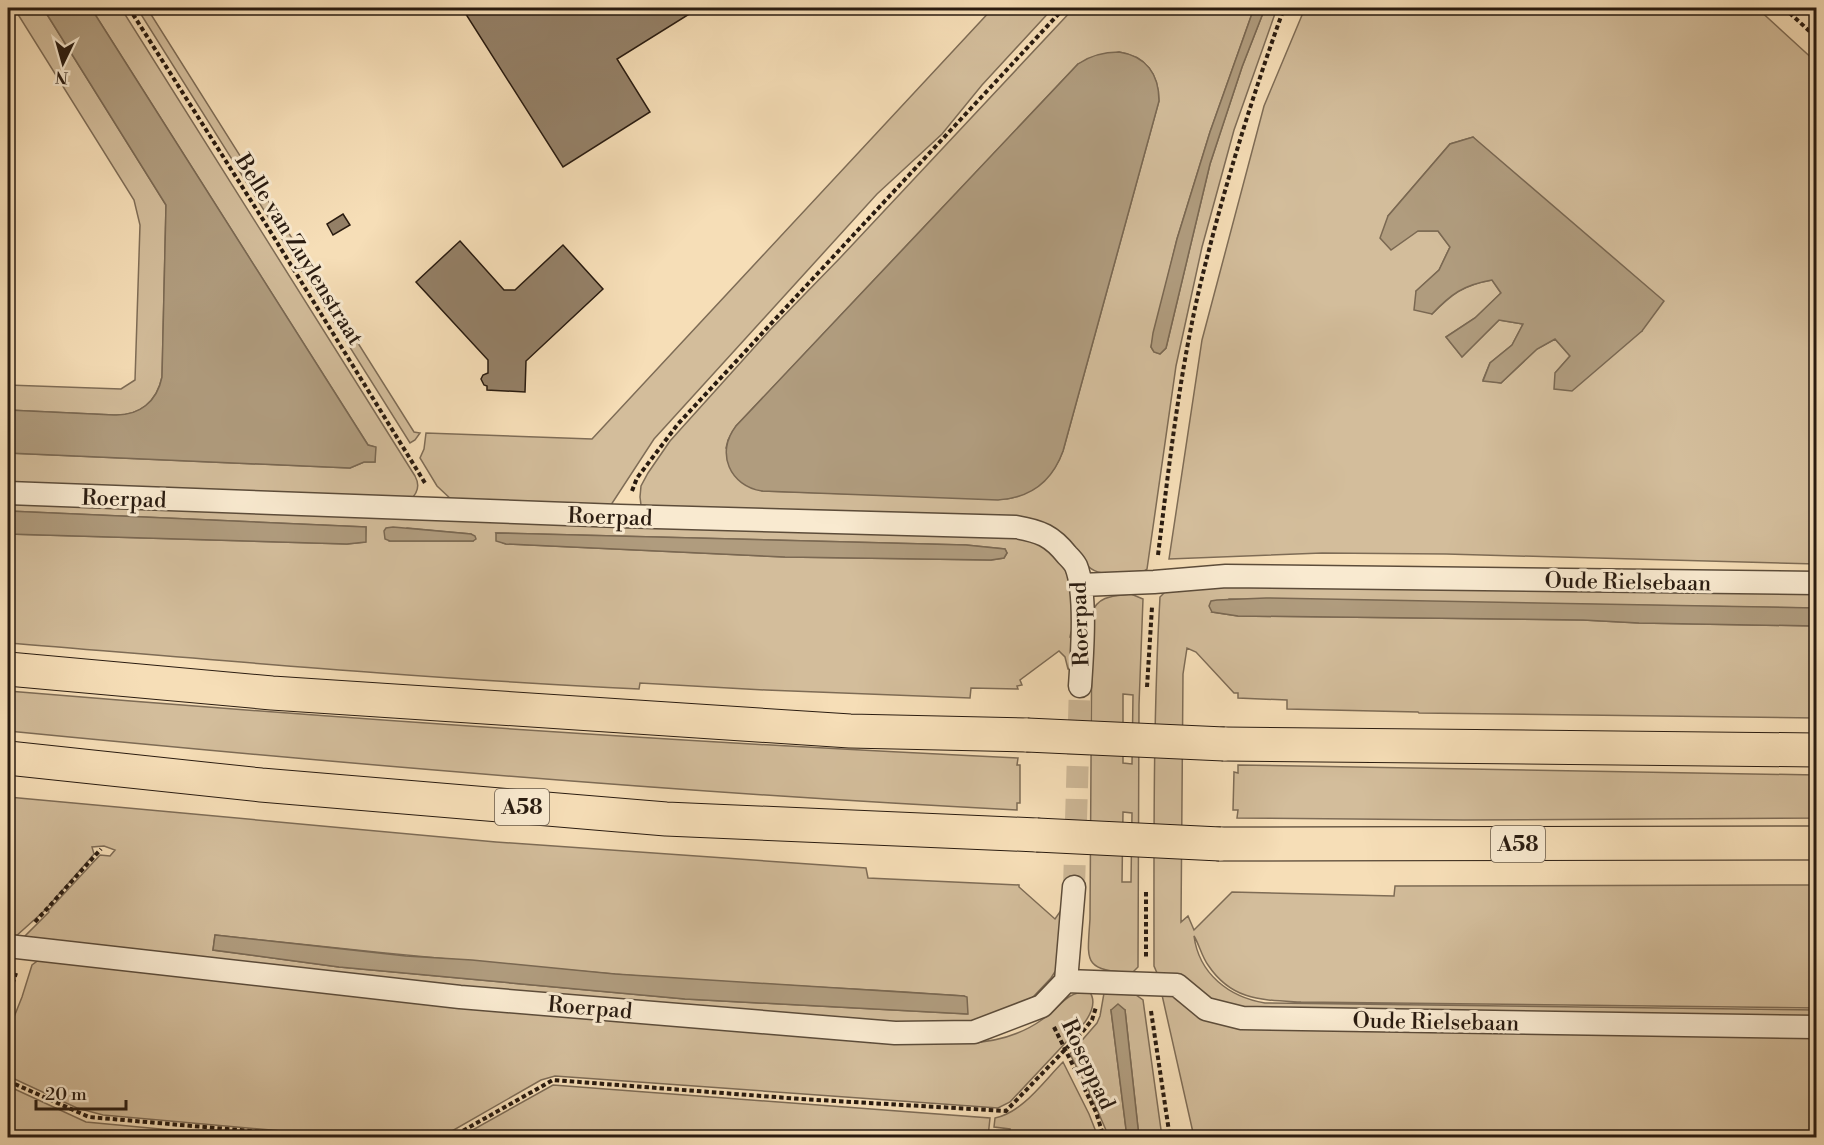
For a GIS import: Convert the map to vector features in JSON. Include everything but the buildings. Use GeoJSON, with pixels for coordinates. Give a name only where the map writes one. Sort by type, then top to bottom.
{"type":"FeatureCollection","features":[{"type":"Feature","properties":{"kind":"highway"},"geometry":{"type":"LineString","coordinates":[[8,669],[272,693],[850,731],[1026,735],[1224,744],[1816,750]]}},
{"type":"Feature","properties":{"kind":"highway","name":"A58"},"geometry":{"type":"LineString","coordinates":[[8,758],[261,785],[666,819],[1220,844],[1816,843]]}},
{"type":"Feature","properties":{"kind":"street","name":"Roerpad"},"geometry":{"type":"LineString","coordinates":[[8,493],[620,516],[1016,526],[1036,530],[1056,541],[1075,564],[1081,585],[1083,642],[1080,686]]}},
{"type":"Feature","properties":{"kind":"street","name":"Oude Rielsebaan"},"geometry":{"type":"LineString","coordinates":[[1081,585],[1226,576],[1816,583]]}},
{"type":"Feature","properties":{"kind":"street"},"geometry":{"type":"LineString","coordinates":[[1066,981],[1074,887]]}},
{"type":"Feature","properties":{"kind":"street","name":"Roerpad"},"geometry":{"type":"LineString","coordinates":[[8,946],[460,997],[895,1033],[974,1032],[1042,1006],[1066,981]]}},
{"type":"Feature","properties":{"kind":"street","name":"Oude Rielsebaan"},"geometry":{"type":"LineString","coordinates":[[1066,981],[1177,985],[1206,1009],[1242,1018],[1816,1027]]}},
{"type":"Feature","properties":{"kind":"path","name":"Belle van Zuylenstraat"},"geometry":{"type":"LineString","coordinates":[[129,8],[267,226],[441,510]]}},
{"type":"Feature","properties":{"kind":"path"},"geometry":{"type":"LineString","coordinates":[[620,516],[637,478],[678,424],[1064,8]]}},
{"type":"Feature","properties":{"kind":"path"},"geometry":{"type":"LineString","coordinates":[[1147,687],[1154,582],[1184,370],[1199,291],[1232,166],[1284,8]]}},
{"type":"Feature","properties":{"kind":"path"},"geometry":{"type":"LineString","coordinates":[[1784,8],[1816,37]]}},
{"type":"Feature","properties":{"kind":"path"},"geometry":{"type":"LineString","coordinates":[[28,929],[101,849]]}},
{"type":"Feature","properties":{"kind":"path"},"geometry":{"type":"LineString","coordinates":[[1146,892],[1147,983],[1170,1137]]}},
{"type":"Feature","properties":{"kind":"path"},"geometry":{"type":"LineString","coordinates":[[450,1137],[553,1080],[801,1099],[1006,1111],[1092,1020],[1100,982]]}},
{"type":"Feature","properties":{"kind":"path","name":"Roseppad"},"geometry":{"type":"LineString","coordinates":[[1042,1006],[1067,1049],[1096,1112],[1104,1137]]}},
{"type":"Feature","properties":{"kind":"path"},"geometry":{"type":"LineString","coordinates":[[8,1081],[89,1117],[331,1137]]}},
{"type":"Feature","properties":{"kind":"shaded area"},"geometry":{"type":"Polygon","coordinates":[[[14,8],[43,8],[166,205],[162,377],[156,394],[146,406],[131,413],[114,415],[8,410],[8,385],[121,389],[135,380],[140,225],[134,200],[14,8]]]}},
{"type":"Feature","properties":{"kind":"shaded area"},"geometry":{"type":"Polygon","coordinates":[[[43,8],[91,8],[368,445],[376,447],[375,462],[364,462],[350,468],[8,453],[8,410],[123,415],[146,406],[156,394],[162,377],[166,205],[43,8]]]}},
{"type":"Feature","properties":{"kind":"shaded area"},"geometry":{"type":"Polygon","coordinates":[[[91,8],[121,8],[415,476],[417,489],[410,500],[8,486],[8,453],[350,468],[364,462],[375,462],[375,447],[368,445],[91,8]]]}},
{"type":"Feature","properties":{"kind":"shaded area"},"geometry":{"type":"Polygon","coordinates":[[[137,8],[147,8],[414,432],[420,433],[415,440],[410,443],[137,8]]]}},
{"type":"Feature","properties":{"kind":"shaded area"},"geometry":{"type":"Polygon","coordinates":[[[993,8],[1053,8],[982,85],[942,134],[877,194],[654,439],[609,508],[453,501],[437,486],[420,458],[426,433],[592,439],[993,8]]]}},
{"type":"Feature","properties":{"kind":"shaded area"},"geometry":{"type":"Polygon","coordinates":[[[1074,8],[1254,8],[1210,132],[1177,239],[1151,347],[1154,352],[1160,354],[1166,348],[1210,164],[1242,67],[1265,8],[1277,8],[1234,130],[1202,247],[1176,366],[1147,569],[1144,571],[1098,572],[1084,562],[1066,539],[641,505],[641,486],[670,441],[769,331],[1074,8]],[[1119,52],[1078,64],[736,426],[726,448],[762,491],[1007,499],[1026,493],[1048,476],[1063,451],[1159,101],[1157,83],[1149,68],[1144,62],[1119,52]]]}},
{"type":"Feature","properties":{"kind":"shaded area"},"geometry":{"type":"Polygon","coordinates":[[[1254,8],[1265,8],[1242,67],[1210,164],[1166,348],[1160,354],[1154,352],[1151,347],[1153,333],[1177,239],[1210,132],[1254,8]]]}},
{"type":"Feature","properties":{"kind":"shaded area"},"geometry":{"type":"Polygon","coordinates":[[[1305,8],[1757,8],[1816,62],[1816,564],[1322,553],[1169,559],[1202,340],[1264,106],[1305,8]],[[1473,137],[1450,144],[1388,216],[1418,231],[1438,231],[1450,247],[1439,270],[1416,291],[1432,314],[1452,296],[1473,285],[1492,280],[1501,293],[1475,318],[1446,337],[1462,357],[1499,320],[1523,324],[1512,345],[1490,363],[1483,380],[1501,383],[1537,349],[1555,339],[1570,356],[1555,373],[1642,331],[1473,137]]]}},
{"type":"Feature","properties":{"kind":"shaded area"},"geometry":{"type":"Polygon","coordinates":[[[1119,52],[1137,58],[1149,68],[1157,83],[1159,101],[1063,451],[1046,480],[1030,492],[1010,499],[998,500],[762,491],[741,483],[729,467],[727,457],[730,436],[736,426],[1078,64],[1097,55],[1119,52]]]}},
{"type":"Feature","properties":{"kind":"shaded area"},"geometry":{"type":"Polygon","coordinates":[[[1473,137],[1664,301],[1642,331],[1572,391],[1554,389],[1555,373],[1570,356],[1555,339],[1537,349],[1501,383],[1483,381],[1490,363],[1512,345],[1523,324],[1499,320],[1462,357],[1446,337],[1475,318],[1501,293],[1492,280],[1458,291],[1432,314],[1414,310],[1416,291],[1439,270],[1450,247],[1438,231],[1418,231],[1391,250],[1380,238],[1388,216],[1450,144],[1473,137]]]}},
{"type":"Feature","properties":{"kind":"shaded area"},"geometry":{"type":"Polygon","coordinates":[[[8,502],[1019,535],[1047,545],[1071,576],[1075,631],[1071,632],[1070,637],[1075,637],[1074,669],[1068,669],[1065,657],[1059,651],[1020,680],[1022,685],[1017,686],[1018,689],[971,688],[970,698],[640,683],[639,689],[560,685],[323,669],[8,643],[8,534],[347,544],[365,542],[366,527],[8,511],[8,502]],[[407,528],[390,541],[473,541],[471,534],[407,528]],[[496,533],[506,544],[785,557],[991,560],[1004,558],[1007,553],[1005,549],[966,545],[496,533]]]}},
{"type":"Feature","properties":{"kind":"shaded area"},"geometry":{"type":"Polygon","coordinates":[[[8,511],[366,527],[366,542],[347,544],[8,534],[8,511]]]}},
{"type":"Feature","properties":{"kind":"shaded area"},"geometry":{"type":"Polygon","coordinates":[[[386,528],[471,534],[476,539],[473,541],[390,541],[385,539],[386,528]]]}},
{"type":"Feature","properties":{"kind":"shaded area"},"geometry":{"type":"Polygon","coordinates":[[[496,533],[966,545],[1005,549],[1007,553],[1004,558],[991,560],[785,557],[506,544],[496,541],[496,533]]]}},
{"type":"Feature","properties":{"kind":"shaded area"},"geometry":{"type":"Polygon","coordinates":[[[1243,584],[1816,592],[1816,608],[1229,599],[1212,612],[1238,616],[1583,620],[1816,626],[1816,718],[1287,709],[1287,700],[1238,698],[1238,693],[1234,693],[1196,652],[1187,648],[1183,674],[1181,922],[1188,916],[1194,930],[1232,892],[1394,896],[1395,886],[1816,885],[1816,1008],[1301,1002],[1261,999],[1238,992],[1217,977],[1204,958],[1194,936],[1202,962],[1218,982],[1239,995],[1265,1003],[1816,1010],[1816,1017],[1227,1007],[1157,973],[1154,966],[1154,781],[1160,597],[1168,589],[1243,584]]]}},
{"type":"Feature","properties":{"kind":"shaded area"},"geometry":{"type":"Polygon","coordinates":[[[1131,594],[1143,599],[1139,705],[1138,967],[1132,973],[1116,972],[1096,966],[1089,955],[1088,946],[1092,613],[1098,603],[1103,600],[1113,596],[1131,594]],[[1123,694],[1123,763],[1132,764],[1133,695],[1123,694]],[[1123,812],[1122,882],[1131,882],[1132,813],[1123,812]]]}},
{"type":"Feature","properties":{"kind":"shaded area"},"geometry":{"type":"Polygon","coordinates":[[[1266,598],[1816,608],[1816,626],[1583,620],[1238,616],[1212,612],[1209,606],[1211,601],[1217,600],[1266,598]]]}},
{"type":"Feature","properties":{"kind":"shaded area"},"geometry":{"type":"Polygon","coordinates":[[[8,691],[513,729],[1018,758],[1020,803],[1017,803],[1017,810],[764,795],[386,766],[8,731],[8,691]]]}},
{"type":"Feature","properties":{"kind":"shaded area"},"geometry":{"type":"Polygon","coordinates":[[[1238,765],[1816,775],[1816,818],[1464,820],[1237,818],[1238,810],[1233,810],[1234,772],[1238,773],[1238,765]]]}},
{"type":"Feature","properties":{"kind":"shaded area"},"geometry":{"type":"Polygon","coordinates":[[[8,797],[496,842],[866,868],[868,878],[1019,885],[1055,919],[1062,909],[1058,967],[1034,996],[1025,1004],[975,1022],[939,1025],[624,1004],[23,938],[100,855],[110,856],[115,850],[104,846],[92,847],[94,854],[44,911],[15,937],[8,936],[8,797]],[[215,935],[213,950],[339,967],[685,999],[967,1014],[964,996],[614,974],[215,935]]]}},
{"type":"Feature","properties":{"kind":"shaded area"},"geometry":{"type":"Polygon","coordinates":[[[215,935],[406,956],[615,974],[964,996],[967,997],[968,1014],[685,999],[339,967],[213,950],[215,935]]]}},
{"type":"Feature","properties":{"kind":"shaded area"},"geometry":{"type":"Polygon","coordinates":[[[40,959],[968,1043],[998,1039],[1035,1025],[1063,1001],[1080,992],[1089,991],[1093,1003],[1085,1022],[1010,1102],[998,1108],[555,1076],[541,1080],[437,1138],[361,1138],[103,1115],[77,1108],[8,1076],[8,1032],[32,965],[40,959]]]}},
{"type":"Feature","properties":{"kind":"shaded area"},"geometry":{"type":"Polygon","coordinates":[[[1104,993],[1136,995],[1143,1000],[1162,1137],[1139,1137],[1125,1010],[1111,1010],[1127,1137],[1109,1137],[1070,1054],[1097,1023],[1104,993]]]}},
{"type":"Feature","properties":{"kind":"shaded area"},"geometry":{"type":"Polygon","coordinates":[[[1162,995],[1181,996],[1207,1019],[1816,1035],[1816,1137],[1194,1137],[1162,995]]]}},
{"type":"Feature","properties":{"kind":"shaded area"},"geometry":{"type":"Polygon","coordinates":[[[1118,1004],[1125,1010],[1139,1137],[1127,1137],[1111,1010],[1118,1004]]]}},
{"type":"Feature","properties":{"kind":"shaded area"},"geometry":{"type":"Polygon","coordinates":[[[1063,1062],[1098,1137],[1010,1137],[1010,1129],[994,1127],[995,1118],[1015,1110],[1024,1103],[1063,1062]]]}},
{"type":"Feature","properties":{"kind":"shaded area"},"geometry":{"type":"Polygon","coordinates":[[[553,1085],[990,1118],[988,1137],[460,1137],[553,1085]]]}},
{"type":"Feature","properties":{"kind":"shaded area"},"geometry":{"type":"Polygon","coordinates":[[[8,1086],[86,1122],[246,1137],[8,1137],[8,1086]]]}},
{"type":"Feature","properties":{"kind":"tunnel"},"geometry":{"type":"LineString","coordinates":[[1074,887],[1080,686]]}}]}
